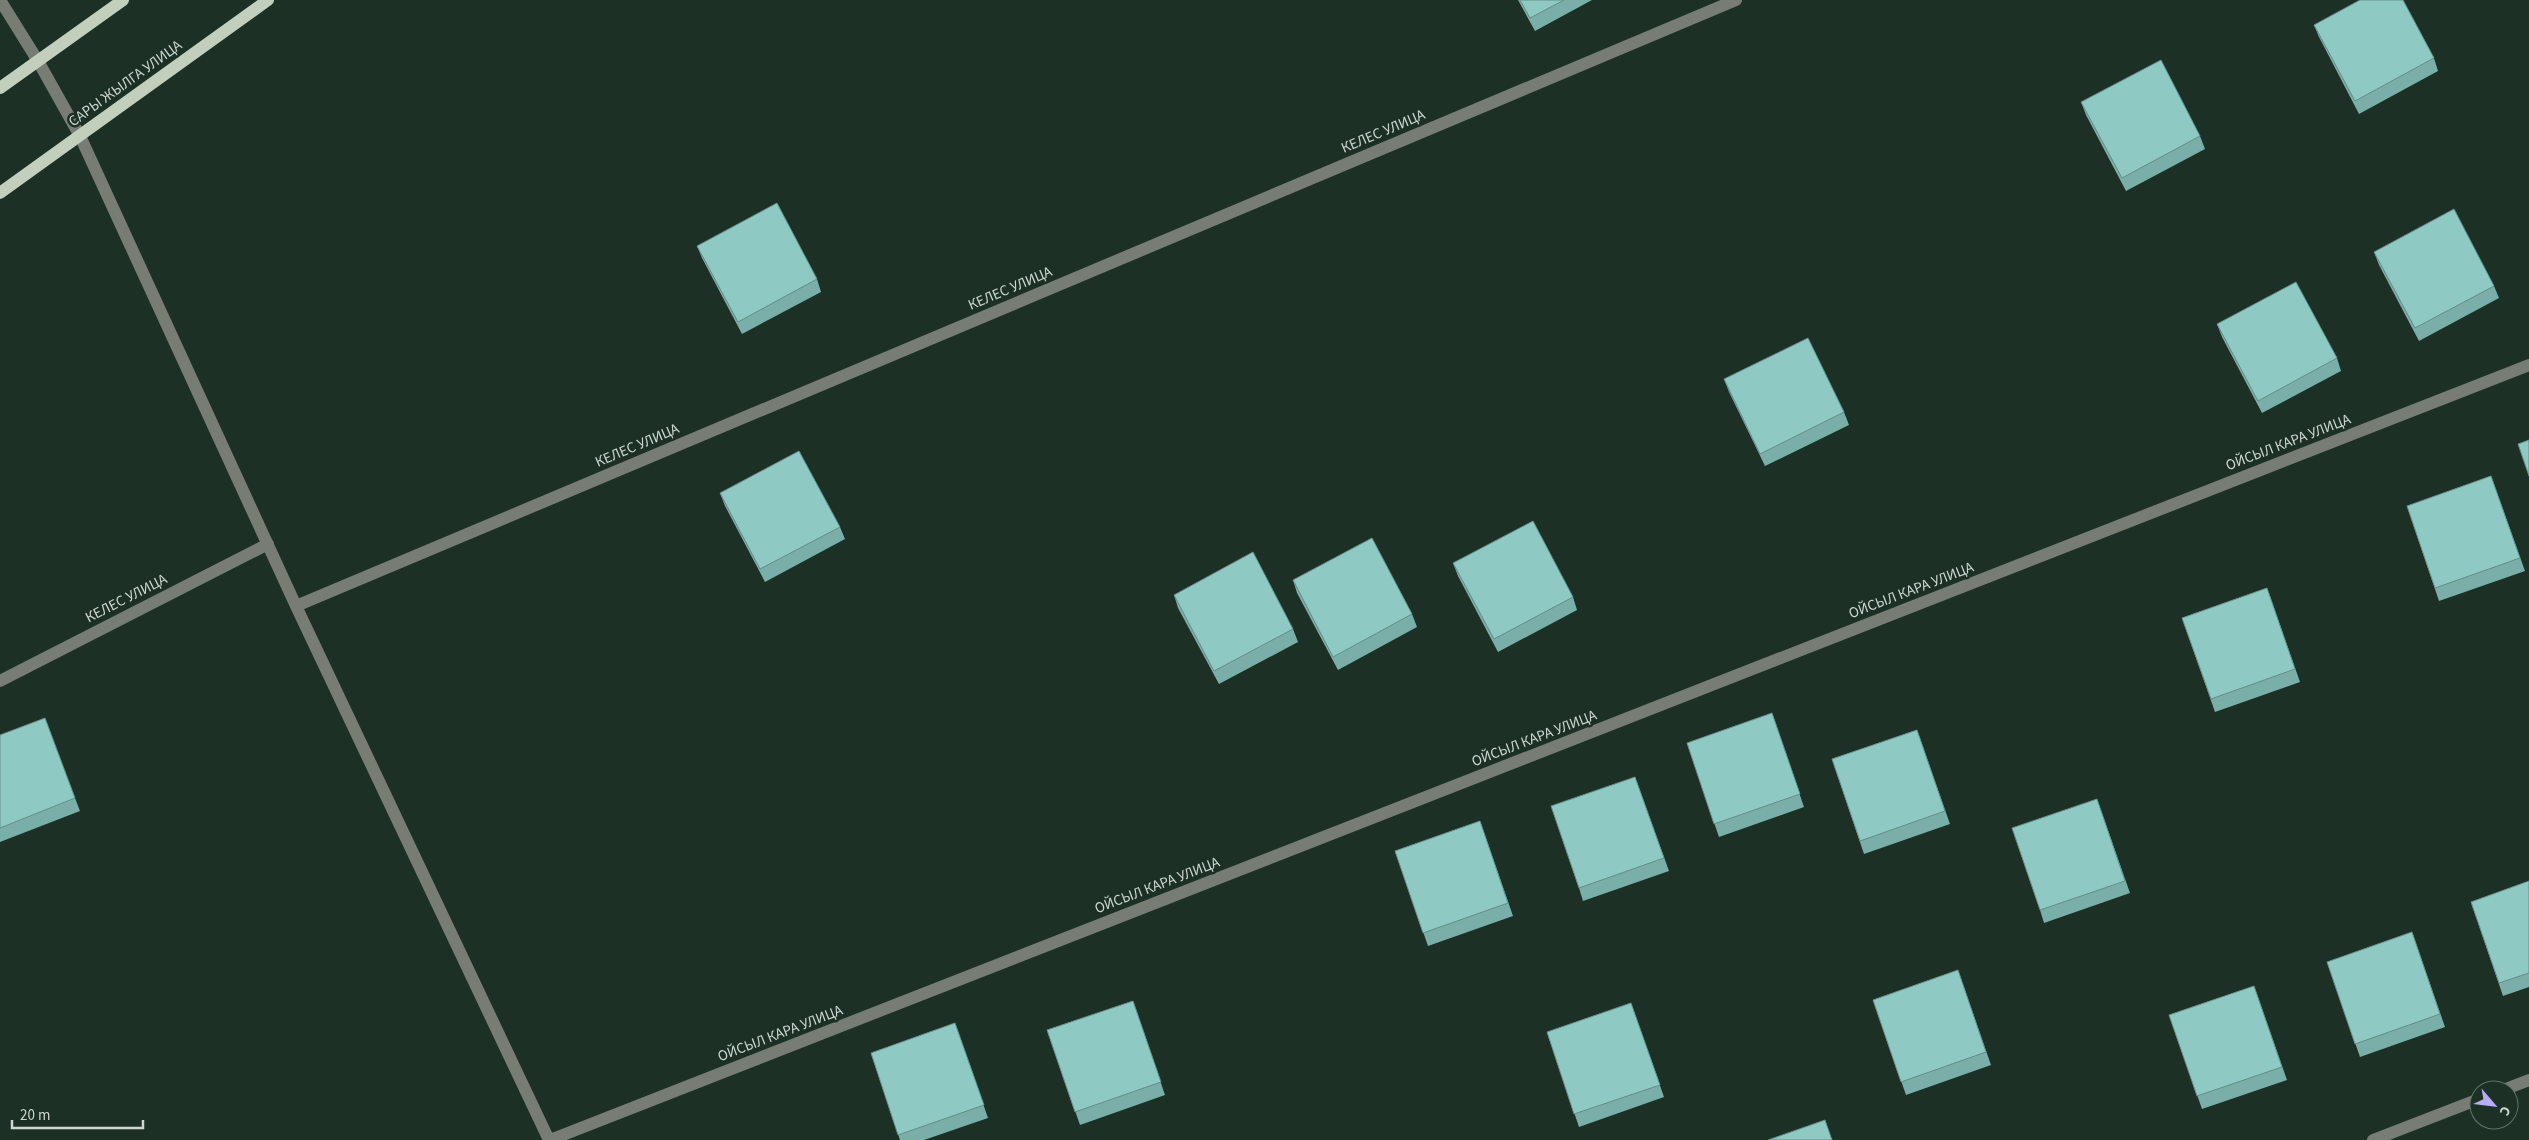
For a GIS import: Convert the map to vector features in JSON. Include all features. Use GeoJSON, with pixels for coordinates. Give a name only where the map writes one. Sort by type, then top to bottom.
{"type":"FeatureCollection","features":[{"type":"Feature","properties":{"kind":"main road"},"geometry":{"type":"LineString","coordinates":[[0,88],[123,0]]}},
{"type":"Feature","properties":{"kind":"main road","name":"САРЫ ЖЫЛГА УЛИЦА"},"geometry":{"type":"LineString","coordinates":[[0,192],[268,0]]}},
{"type":"Feature","properties":{"kind":"street"},"geometry":{"type":"LineString","coordinates":[[0,0],[38,60],[80,136],[296,606],[550,1140]]}},
{"type":"Feature","properties":{"kind":"street","name":"КЕЛЕС УЛИЦА"},"geometry":{"type":"LineString","coordinates":[[296,606],[1736,0]]}},
{"type":"Feature","properties":{"kind":"street","name":"ОЙСЫЛ КАРА УЛИЦА"},"geometry":{"type":"LineString","coordinates":[[550,1140],[2529,365]]}},
{"type":"Feature","properties":{"kind":"street","name":"КЕЛЕС УЛИЦА"},"geometry":{"type":"LineString","coordinates":[[0,681],[268,544]]}},
{"type":"Feature","properties":{"kind":"street"},"geometry":{"type":"LineString","coordinates":[[2373,1140],[2469,1103]]}},
{"type":"Feature","properties":{"kind":"building"},"geometry":{"type":"Polygon","coordinates":[[[1520,0],[1564,0],[1530,18],[1520,0]]]}},
{"type":"Feature","properties":{"kind":"building"},"geometry":{"type":"Polygon","coordinates":[[[2360,0],[2403,0],[2434,58],[2355,101],[2314,25],[2360,0]]]}},
{"type":"Feature","properties":{"kind":"building"},"geometry":{"type":"Polygon","coordinates":[[[2161,60],[2200,136],[2122,178],[2081,102],[2161,60]]]}},
{"type":"Feature","properties":{"kind":"building"},"geometry":{"type":"Polygon","coordinates":[[[777,203],[817,279],[738,322],[697,246],[777,203]]]}},
{"type":"Feature","properties":{"kind":"building"},"geometry":{"type":"Polygon","coordinates":[[[2454,209],[2494,286],[2415,328],[2374,252],[2454,209]]]}},
{"type":"Feature","properties":{"kind":"building"},"geometry":{"type":"Polygon","coordinates":[[[2296,282],[2337,358],[2258,401],[2217,324],[2296,282]]]}},
{"type":"Feature","properties":{"kind":"building"},"geometry":{"type":"Polygon","coordinates":[[[1808,338],[1844,412],[1760,454],[1724,379],[1808,338]]]}},
{"type":"Feature","properties":{"kind":"building"},"geometry":{"type":"Polygon","coordinates":[[[2529,440],[2529,476],[2518,444],[2529,440]]]}},
{"type":"Feature","properties":{"kind":"building"},"geometry":{"type":"Polygon","coordinates":[[[799,451],[840,527],[760,569],[720,493],[799,451]]]}},
{"type":"Feature","properties":{"kind":"building"},"geometry":{"type":"Polygon","coordinates":[[[2491,476],[2520,558],[2435,588],[2407,506],[2491,476]]]}},
{"type":"Feature","properties":{"kind":"building"},"geometry":{"type":"Polygon","coordinates":[[[1533,521],[1573,597],[1494,639],[1453,563],[1533,521]]]}},
{"type":"Feature","properties":{"kind":"building"},"geometry":{"type":"Polygon","coordinates":[[[1372,538],[1412,614],[1333,657],[1293,580],[1372,538]]]}},
{"type":"Feature","properties":{"kind":"building"},"geometry":{"type":"Polygon","coordinates":[[[1253,552],[1293,629],[1214,671],[1174,595],[1253,552]]]}},
{"type":"Feature","properties":{"kind":"building"},"geometry":{"type":"Polygon","coordinates":[[[2267,588],[2295,669],[2211,699],[2182,618],[2267,588]]]}},
{"type":"Feature","properties":{"kind":"building"},"geometry":{"type":"Polygon","coordinates":[[[1772,713],[1800,794],[1714,824],[1687,743],[1772,713]]]}},
{"type":"Feature","properties":{"kind":"building"},"geometry":{"type":"Polygon","coordinates":[[[45,718],[75,798],[0,828],[0,735],[45,718]]]}},
{"type":"Feature","properties":{"kind":"building"},"geometry":{"type":"Polygon","coordinates":[[[1917,730],[1945,811],[1860,841],[1832,759],[1917,730]]]}},
{"type":"Feature","properties":{"kind":"building"},"geometry":{"type":"Polygon","coordinates":[[[1635,777],[1664,858],[1579,888],[1551,806],[1635,777]]]}},
{"type":"Feature","properties":{"kind":"building"},"geometry":{"type":"Polygon","coordinates":[[[2097,799],[2125,881],[2040,910],[2012,828],[2097,799]]]}},
{"type":"Feature","properties":{"kind":"building"},"geometry":{"type":"Polygon","coordinates":[[[1480,821],[1508,903],[1423,933],[1395,851],[1480,821]]]}},
{"type":"Feature","properties":{"kind":"building"},"geometry":{"type":"Polygon","coordinates":[[[2529,881],[2529,973],[2499,983],[2471,902],[2529,881]]]}},
{"type":"Feature","properties":{"kind":"building"},"geometry":{"type":"Polygon","coordinates":[[[2412,932],[2440,1014],[2355,1044],[2327,962],[2412,932]]]}},
{"type":"Feature","properties":{"kind":"building"},"geometry":{"type":"Polygon","coordinates":[[[1958,970],[1986,1052],[1901,1082],[1873,1000],[1958,970]]]}},
{"type":"Feature","properties":{"kind":"building"},"geometry":{"type":"Polygon","coordinates":[[[2254,986],[2282,1067],[2197,1096],[2169,1015],[2254,986]]]}},
{"type":"Feature","properties":{"kind":"building"},"geometry":{"type":"Polygon","coordinates":[[[1133,1001],[1161,1082],[1075,1112],[1047,1030],[1133,1001]]]}},
{"type":"Feature","properties":{"kind":"building"},"geometry":{"type":"Polygon","coordinates":[[[1631,1003],[1660,1085],[1574,1114],[1547,1032],[1631,1003]]]}},
{"type":"Feature","properties":{"kind":"building"},"geometry":{"type":"Polygon","coordinates":[[[955,1023],[984,1105],[898,1135],[871,1053],[955,1023]]]}},
{"type":"Feature","properties":{"kind":"building"},"geometry":{"type":"Polygon","coordinates":[[[1825,1120],[1832,1140],[1768,1140],[1825,1120]]]}}]}
